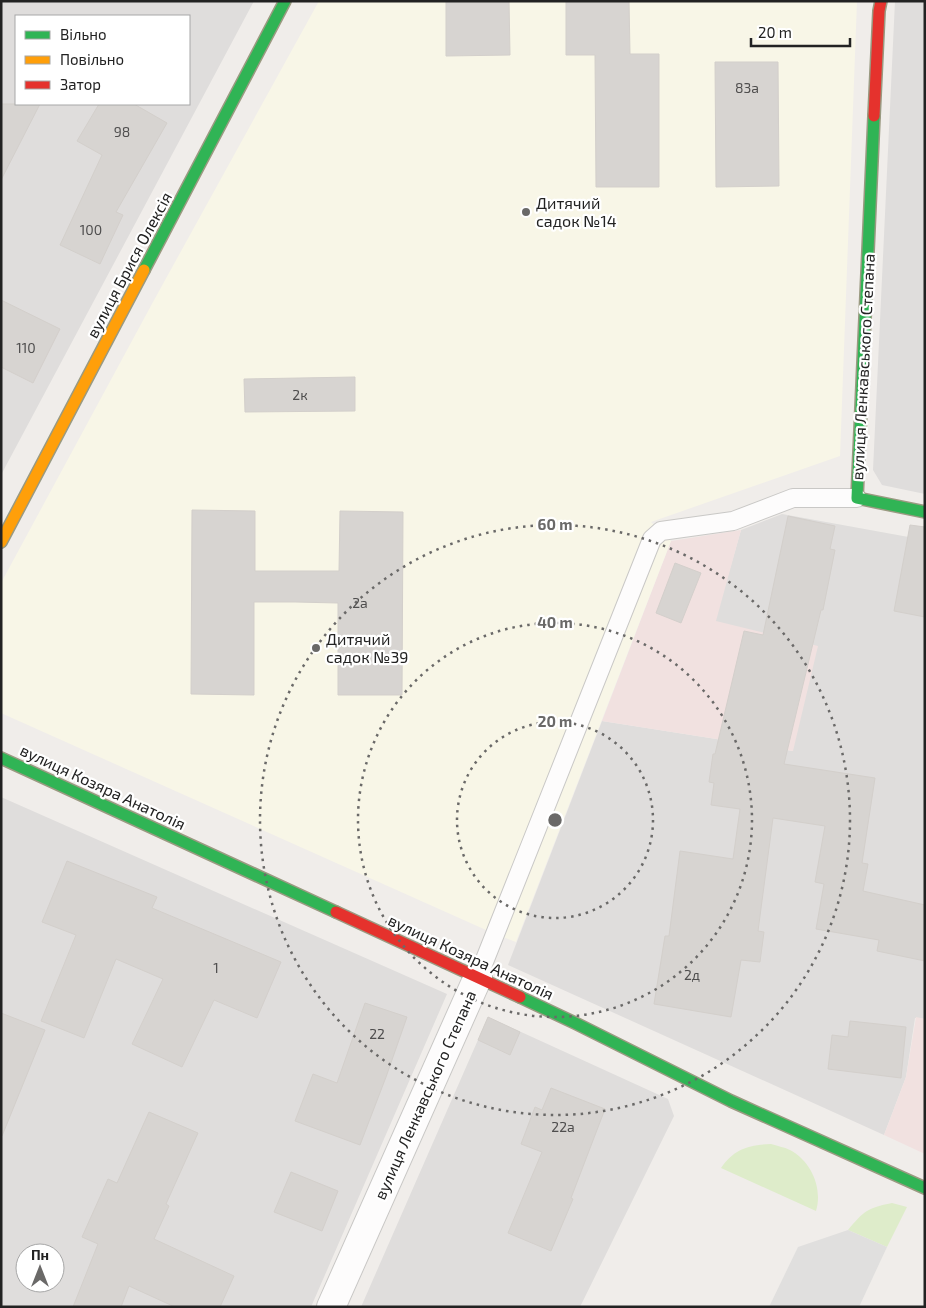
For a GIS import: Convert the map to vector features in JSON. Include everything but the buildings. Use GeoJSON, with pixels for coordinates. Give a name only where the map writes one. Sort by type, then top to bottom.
{"type":"FeatureCollection","features":[{"type":"Feature","properties":{"kind":"street","name":"вулиця Брися Олексія"},"geometry":{"type":"LineString","coordinates":[[1,542],[285,1]]}},
{"type":"Feature","properties":{"kind":"street","name":"вулиця Ленкавського Степана"},"geometry":{"type":"LineString","coordinates":[[857,498],[879,11],[881,1]]}},
{"type":"Feature","properties":{"kind":"street"},"geometry":{"type":"LineString","coordinates":[[857,498],[925,512]]}},
{"type":"Feature","properties":{"kind":"street","name":"вулиця Козяра Анатолія"},"geometry":{"type":"LineString","coordinates":[[1,758],[478,977],[731,1101],[925,1188]]}},
{"type":"Feature","properties":{"kind":"street","name":"вулиця Ленкавського Степана"},"geometry":{"type":"LineString","coordinates":[[330,1307],[478,977]]}},
{"type":"Feature","properties":{"kind":"lane","name":"вулиця Ленкавського Степана"},"geometry":{"type":"LineString","coordinates":[[478,977],[652,540],[661,531],[734,521],[792,498],[857,498]]}},
{"type":"Feature","properties":{"kind":"shaded area"},"geometry":{"type":"Polygon","coordinates":[[[1,1],[254,1],[1,475],[1,1]]]}},
{"type":"Feature","properties":{"kind":"shaded area"},"geometry":{"type":"Polygon","coordinates":[[[319,1],[857,1],[840,456],[651,522],[671,541],[516,942],[1,713],[1,583],[319,1]]]}},
{"type":"Feature","properties":{"kind":"shaded area"},"geometry":{"type":"Polygon","coordinates":[[[895,1],[925,1],[925,494],[882,485],[873,470],[895,1]]]}},
{"type":"Feature","properties":{"kind":"shaded area"},"geometry":{"type":"Polygon","coordinates":[[[782,514],[925,540],[925,1019],[915,1018],[906,1077],[884,1135],[508,965],[602,721],[793,751],[715,621],[741,530],[782,514]]]}},
{"type":"Feature","properties":{"kind":"shaded area"},"geometry":{"type":"Polygon","coordinates":[[[741,530],[716,621],[818,646],[793,751],[602,721],[671,541],[741,530]]]}},
{"type":"Feature","properties":{"kind":"shaded area"},"geometry":{"type":"Polygon","coordinates":[[[1,797],[447,994],[311,1307],[1,1307],[1,797]]]}},
{"type":"Feature","properties":{"kind":"shaded area"},"geometry":{"type":"Polygon","coordinates":[[[488,1017],[668,1099],[674,1116],[580,1307],[361,1307],[488,1017]]]}},
{"type":"Feature","properties":{"kind":"shaded area"},"geometry":{"type":"Polygon","coordinates":[[[916,1017],[925,1019],[925,1154],[884,1135],[906,1077],[916,1017]]]}},
{"type":"Feature","properties":{"kind":"shaded area"},"geometry":{"type":"Polygon","coordinates":[[[848,1230],[887,1247],[859,1307],[769,1307],[798,1247],[848,1230]]]}},
{"type":"Feature","properties":{"kind":"green space"},"geometry":{"type":"Polygon","coordinates":[[[771,1144],[790,1150],[804,1161],[809,1168],[814,1176],[818,1193],[816,1211],[721,1168],[731,1156],[742,1149],[771,1144]]]}},
{"type":"Feature","properties":{"kind":"green space"},"geometry":{"type":"Polygon","coordinates":[[[892,1203],[907,1207],[887,1247],[848,1230],[867,1211],[892,1203]]]}},
{"type":"Feature","properties":{"kind":"traffic: fast"},"geometry":{"type":"LineString","coordinates":[[144,270],[285,1]]}},
{"type":"Feature","properties":{"kind":"traffic: fast"},"geometry":{"type":"LineString","coordinates":[[874,116],[857,498],[925,512]]}},
{"type":"Feature","properties":{"kind":"traffic: fast"},"geometry":{"type":"LineString","coordinates":[[1,758],[336,912]]}},
{"type":"Feature","properties":{"kind":"traffic: fast"},"geometry":{"type":"LineString","coordinates":[[520,997],[731,1101],[925,1188]]}},
{"type":"Feature","properties":{"kind":"traffic: slow"},"geometry":{"type":"LineString","coordinates":[[1,542],[144,270]]}},
{"type":"Feature","properties":{"kind":"traffic: jam"},"geometry":{"type":"LineString","coordinates":[[874,116],[881,1]]}},
{"type":"Feature","properties":{"kind":"traffic: jam"},"geometry":{"type":"LineString","coordinates":[[336,912],[520,997]]}},
{"type":"Feature","properties":{"kind":"place","name":"Дитячий садок №14"},"geometry":{"type":"Point","coordinates":[526,212]}},
{"type":"Feature","properties":{"kind":"place","name":"Дитячий садок №39"},"geometry":{"type":"Point","coordinates":[316,648]}}]}
